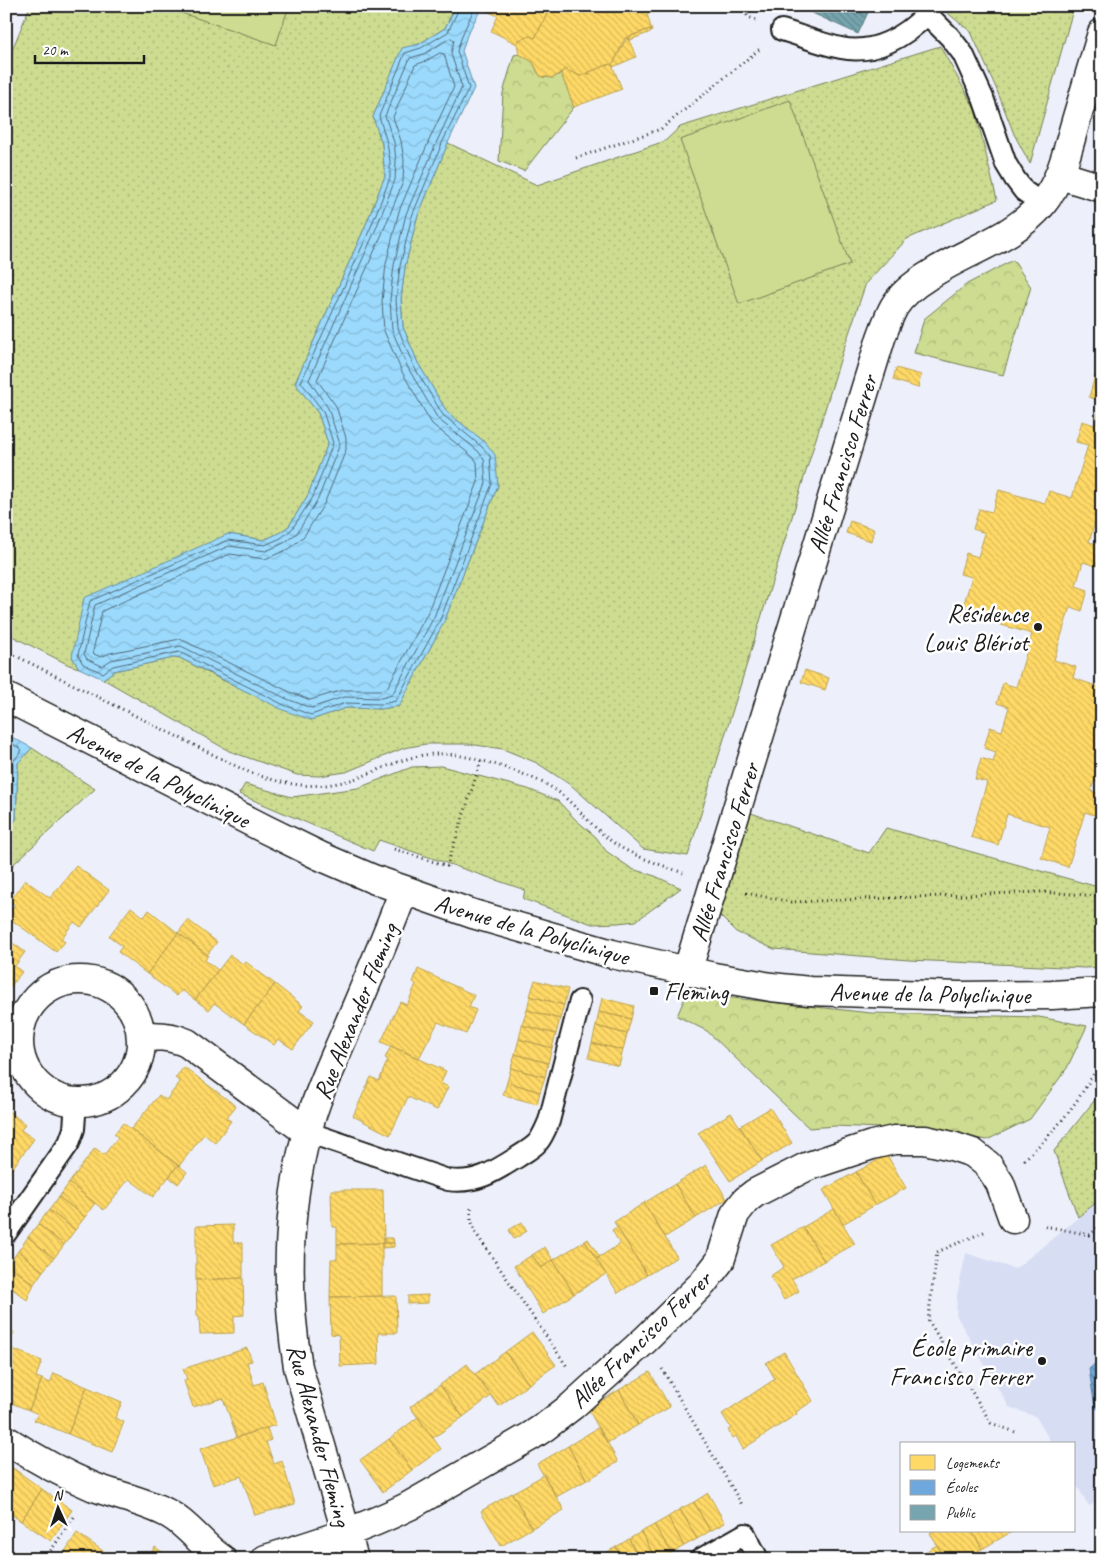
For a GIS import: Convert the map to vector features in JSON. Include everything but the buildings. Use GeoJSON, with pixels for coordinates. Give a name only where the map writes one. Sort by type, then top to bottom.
{"type":"FeatureCollection","features":[{"type":"Feature","properties":{"kind":"street","name":"Allée Francisco Ferrer"},"geometry":{"type":"LineString","coordinates":[[687,972],[878,347],[888,320],[895,306],[919,281],[947,264],[1009,232],[1033,214],[1042,204],[1060,176],[1102,33]]}},
{"type":"Feature","properties":{"kind":"street"},"geometry":{"type":"LineString","coordinates":[[1060,176],[1102,188]]}},
{"type":"Feature","properties":{"kind":"street","name":"Avenue de la Polyclinique"},"geometry":{"type":"LineString","coordinates":[[6,697],[320,856],[404,890],[546,936],[687,972],[770,987],[844,992],[1016,996],[1102,992]]}},
{"type":"Feature","properties":{"kind":"street","name":"Rue Alexander Fleming"},"geometry":{"type":"LineString","coordinates":[[350,1546],[298,1367],[292,1326],[289,1271],[292,1217],[307,1132],[327,1075],[404,890]]}},
{"type":"Feature","properties":{"kind":"street"},"geometry":{"type":"LineString","coordinates":[[87,980],[104,984],[118,993],[130,1005],[137,1020],[141,1037],[138,1060],[126,1081],[107,1095],[92,1100],[76,1101],[60,1098],[45,1090],[33,1079],[24,1064],[20,1048],[20,1031],[26,1015],[35,1001],[47,990],[70,981],[87,980]]}},
{"type":"Feature","properties":{"kind":"street"},"geometry":{"type":"LineString","coordinates":[[141,1037],[165,1036],[177,1038],[187,1043],[307,1132]]}},
{"type":"Feature","properties":{"kind":"street","name":"Allée Francisco Ferrer"},"geometry":{"type":"LineString","coordinates":[[266,1559],[350,1546],[409,1506],[531,1436],[559,1417],[645,1340],[703,1283],[715,1269],[723,1252],[735,1214],[740,1207],[755,1193],[806,1167],[883,1142],[904,1139],[925,1140],[965,1149],[988,1165],[1000,1183],[1012,1219]]}},
{"type":"Feature","properties":{"kind":"street"},"geometry":{"type":"LineString","coordinates":[[6,1440],[35,1458],[94,1486],[169,1514],[193,1532],[213,1553],[222,1559]]}},
{"type":"Feature","properties":{"kind":"lane"},"geometry":{"type":"LineString","coordinates":[[782,30],[842,48],[859,50],[890,42],[917,25],[928,10],[963,54],[983,98],[1006,164],[1024,191],[1042,204]]}},
{"type":"Feature","properties":{"kind":"lane","name":"Rue Alexander Fleming"},"geometry":{"type":"LineString","coordinates":[[307,1132],[448,1180],[460,1182],[472,1180],[496,1170],[538,1142],[544,1133],[580,1001]]}},
{"type":"Feature","properties":{"kind":"lane"},"geometry":{"type":"LineString","coordinates":[[6,1233],[68,1143],[74,1129],[76,1101]]}},
{"type":"Feature","properties":{"kind":"lane"},"geometry":{"type":"LineString","coordinates":[[701,1559],[745,1534],[758,1559]]}},
{"type":"Feature","properties":{"kind":"path"},"geometry":{"type":"LineString","coordinates":[[576,158],[661,129],[782,30]]}},
{"type":"Feature","properties":{"kind":"path"},"geometry":{"type":"LineString","coordinates":[[6,651],[246,771],[286,784],[305,786],[339,783],[401,760],[429,754],[456,755],[524,775],[550,786],[612,841],[635,854],[686,874]]}},
{"type":"Feature","properties":{"kind":"path"},"geometry":{"type":"LineString","coordinates":[[373,879],[387,846],[447,866],[481,761]]}},
{"type":"Feature","properties":{"kind":"path"},"geometry":{"type":"LineString","coordinates":[[715,884],[754,895],[791,902],[1040,892],[1102,896]]}},
{"type":"Feature","properties":{"kind":"path"},"geometry":{"type":"LineString","coordinates":[[1000,1183],[1065,1119],[1096,1068]]}},
{"type":"Feature","properties":{"kind":"path"},"geometry":{"type":"LineString","coordinates":[[472,1180],[471,1219],[475,1232],[585,1394]]}},
{"type":"Feature","properties":{"kind":"path"},"geometry":{"type":"LineString","coordinates":[[1018,1433],[991,1423],[928,1320],[937,1252],[1012,1219],[1090,1235],[1102,1224]]}},
{"type":"Feature","properties":{"kind":"path"},"geometry":{"type":"LineString","coordinates":[[645,1340],[741,1503],[745,1534]]}},
{"type":"Feature","properties":{"kind":"path"},"geometry":{"type":"LineString","coordinates":[[45,1559],[94,1486]]}},
{"type":"Feature","properties":{"kind":"shaded area","name":"École primaire Francisco Ferrer"},"geometry":{"type":"Polygon","coordinates":[[[1102,1198],[1102,1499],[1089,1506],[1076,1484],[1076,1442],[1051,1442],[1036,1417],[1009,1407],[956,1315],[957,1295],[966,1253],[1015,1269],[1102,1198]]]}},
{"type":"Feature","properties":{"kind":"green space"},"geometry":{"type":"Polygon","coordinates":[[[30,6],[455,7],[445,28],[419,44],[402,49],[373,117],[382,144],[385,176],[365,227],[295,383],[318,413],[328,443],[308,495],[289,526],[279,533],[264,540],[228,534],[72,657],[79,668],[69,665],[6,633],[6,65],[30,6]]]}},
{"type":"Feature","properties":{"kind":"green space"},"geometry":{"type":"Polygon","coordinates":[[[161,6],[289,6],[276,45],[161,6]]]}},
{"type":"Feature","properties":{"kind":"green space"},"geometry":{"type":"Polygon","coordinates":[[[946,6],[1074,6],[1030,164],[1014,134],[971,32],[945,11],[946,6]]]}},
{"type":"Feature","properties":{"kind":"green space"},"geometry":{"type":"Polygon","coordinates":[[[940,46],[975,109],[997,200],[907,239],[866,283],[841,357],[688,856],[643,849],[572,786],[537,763],[503,749],[468,744],[426,744],[404,748],[346,772],[319,776],[297,775],[229,751],[103,679],[114,671],[178,657],[218,678],[311,720],[346,708],[381,709],[399,706],[444,622],[498,485],[486,443],[447,412],[418,363],[403,327],[401,299],[405,267],[417,218],[448,143],[537,185],[665,141],[680,127],[940,46]]]}},
{"type":"Feature","properties":{"kind":"green space"},"geometry":{"type":"Polygon","coordinates":[[[519,54],[533,62],[542,77],[553,78],[561,73],[574,107],[524,171],[499,161],[503,93],[514,55],[519,54]]]}},
{"type":"Feature","properties":{"kind":"green space"},"geometry":{"type":"Polygon","coordinates":[[[790,100],[850,264],[739,304],[680,140],[790,100]]]}},
{"type":"Feature","properties":{"kind":"green space"},"geometry":{"type":"Polygon","coordinates":[[[1013,260],[1031,287],[1003,375],[914,353],[924,319],[967,284],[1013,260]]]}},
{"type":"Feature","properties":{"kind":"green space"},"geometry":{"type":"Polygon","coordinates":[[[32,748],[95,789],[6,871],[6,829],[16,820],[18,763],[32,748]]]}},
{"type":"Feature","properties":{"kind":"green space"},"geometry":{"type":"Polygon","coordinates":[[[441,766],[528,789],[558,801],[596,837],[606,851],[632,869],[655,876],[681,888],[636,921],[592,924],[523,899],[525,890],[379,840],[373,851],[239,794],[245,784],[292,797],[358,788],[412,767],[441,766]]]}},
{"type":"Feature","properties":{"kind":"green space"},"geometry":{"type":"Polygon","coordinates":[[[751,813],[869,853],[886,828],[1098,887],[1102,875],[1102,967],[1085,968],[909,960],[774,949],[736,932],[719,915],[751,813]]]}},
{"type":"Feature","properties":{"kind":"green space"},"geometry":{"type":"Polygon","coordinates":[[[687,993],[871,1013],[1039,1017],[1087,1026],[1067,1068],[1030,1119],[987,1140],[927,1130],[835,1126],[809,1128],[707,1031],[677,1016],[687,993]]]}},
{"type":"Feature","properties":{"kind":"green space"},"geometry":{"type":"Polygon","coordinates":[[[1102,1091],[1102,1198],[1078,1217],[1054,1151],[1102,1091]]]}},
{"type":"Feature","properties":{"kind":"water"},"geometry":{"type":"Polygon","coordinates":[[[456,6],[476,6],[481,9],[467,35],[462,51],[474,88],[448,143],[417,218],[405,267],[401,299],[403,327],[418,363],[447,412],[486,443],[495,455],[498,485],[444,622],[399,706],[381,709],[346,708],[311,720],[283,710],[178,657],[114,671],[103,679],[79,668],[72,657],[84,598],[228,534],[264,540],[289,526],[308,495],[328,443],[318,413],[295,383],[365,227],[385,176],[382,144],[373,117],[402,48],[419,44],[445,28],[456,6]]]}},
{"type":"Feature","properties":{"kind":"water"},"geometry":{"type":"Polygon","coordinates":[[[6,734],[32,748],[18,763],[16,820],[6,829],[6,734]]]}},
{"type":"Feature","properties":{"kind":"place","name":"Résidence Louis Blériot"},"geometry":{"type":"Point","coordinates":[1038,627]}},
{"type":"Feature","properties":{"kind":"place","name":"Fleming"},"geometry":{"type":"Point","coordinates":[654,991]}},
{"type":"Feature","properties":{"kind":"place","name":"École primaire Francisco Ferrer"},"geometry":{"type":"Point","coordinates":[1042,1361]}}]}
